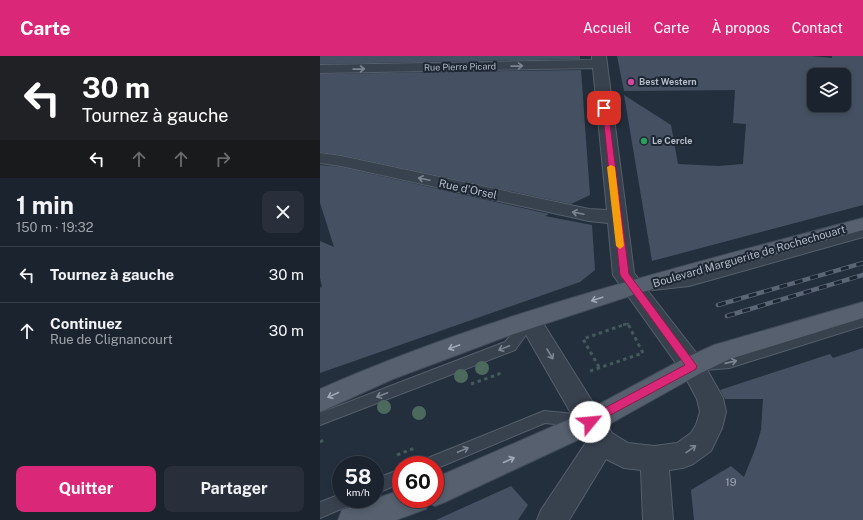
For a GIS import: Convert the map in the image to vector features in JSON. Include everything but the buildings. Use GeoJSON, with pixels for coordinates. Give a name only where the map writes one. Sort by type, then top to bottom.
{"type":"FeatureCollection","features":[{"type":"Feature","properties":{"kind":"main road","name":"Boulevard Marguerite de Rochechouart"},"geometry":{"type":"LineString","coordinates":[[320,401],[384,372],[497,331],[634,287],[863,224]]}},
{"type":"Feature","properties":{"kind":"main road"},"geometry":{"type":"LineString","coordinates":[[444,488],[537,447],[596,432],[692,366],[723,352],[863,310]]}},
{"type":"Feature","properties":{"kind":"main road"},"geometry":{"type":"LineString","coordinates":[[353,520],[392,507]]}},
{"type":"Feature","properties":{"kind":"street","name":"Rue Pierre Picard"},"geometry":{"type":"LineString","coordinates":[[320,69],[599,60]]}},
{"type":"Feature","properties":{"kind":"street"},"geometry":{"type":"LineString","coordinates":[[599,60],[623,270],[624,275],[634,287]]}},
{"type":"Feature","properties":{"kind":"street"},"geometry":{"type":"LineString","coordinates":[[320,158],[340,161]]}},
{"type":"Feature","properties":{"kind":"street","name":"Rue d'Orsel"},"geometry":{"type":"LineString","coordinates":[[320,166],[340,161],[589,215],[617,217]]}},
{"type":"Feature","properties":{"kind":"street","name":"Boulevard Marguerite de Rochechouart"},"geometry":{"type":"LineString","coordinates":[[530,321],[596,432],[624,456],[654,459],[683,455],[701,442],[709,428],[713,412],[710,398],[692,366],[634,287]]}},
{"type":"Feature","properties":{"kind":"street"},"geometry":{"type":"LineString","coordinates":[[552,520],[596,432]]}},
{"type":"Feature","properties":{"kind":"street"},"geometry":{"type":"LineString","coordinates":[[654,459],[658,520]]}},
{"type":"Feature","properties":{"kind":"lane","name":"Boulevard Marguerite de Rochechouart"},"geometry":{"type":"LineString","coordinates":[[634,287],[688,282],[863,233]]}},
{"type":"Feature","properties":{"kind":"lane"},"geometry":{"type":"LineString","coordinates":[[320,419],[510,346],[530,321]]}},
{"type":"Feature","properties":{"kind":"lane"},"geometry":{"type":"LineString","coordinates":[[692,366],[728,363],[863,321]]}},
{"type":"Feature","properties":{"kind":"lane","name":"Boulevard Marguerite de Rochechouart"},"geometry":{"type":"LineString","coordinates":[[444,458],[544,417],[596,432]]}},
{"type":"Feature","properties":{"kind":"lane"},"geometry":{"type":"LineString","coordinates":[[320,510],[332,505]]}},
{"type":"Feature","properties":{"kind":"path"},"geometry":{"type":"LineString","coordinates":[[590,371],[643,353],[627,323],[583,339],[600,367]]}},
{"type":"Feature","properties":{"kind":"railway"},"geometry":{"type":"LineString","coordinates":[[718,305],[863,263]]}},
{"type":"Feature","properties":{"kind":"railway"},"geometry":{"type":"LineString","coordinates":[[727,316],[863,275]]}},
{"type":"Feature","properties":{"kind":"slow traffic"},"geometry":{"type":"LineString","coordinates":[[611,167],[620,246]]}},
{"type":"Feature","properties":{"kind":"place","name":"Best Western"},"geometry":{"type":"Point","coordinates":[631,82]}},
{"type":"Feature","properties":{"kind":"place","name":"Le Cercle"},"geometry":{"type":"Point","coordinates":[644,141]}},
{"type":"Feature","properties":{"kind":"route"},"geometry":{"type":"LineString","coordinates":[[590,422],[692,366],[624,275],[604,108]]}}]}
